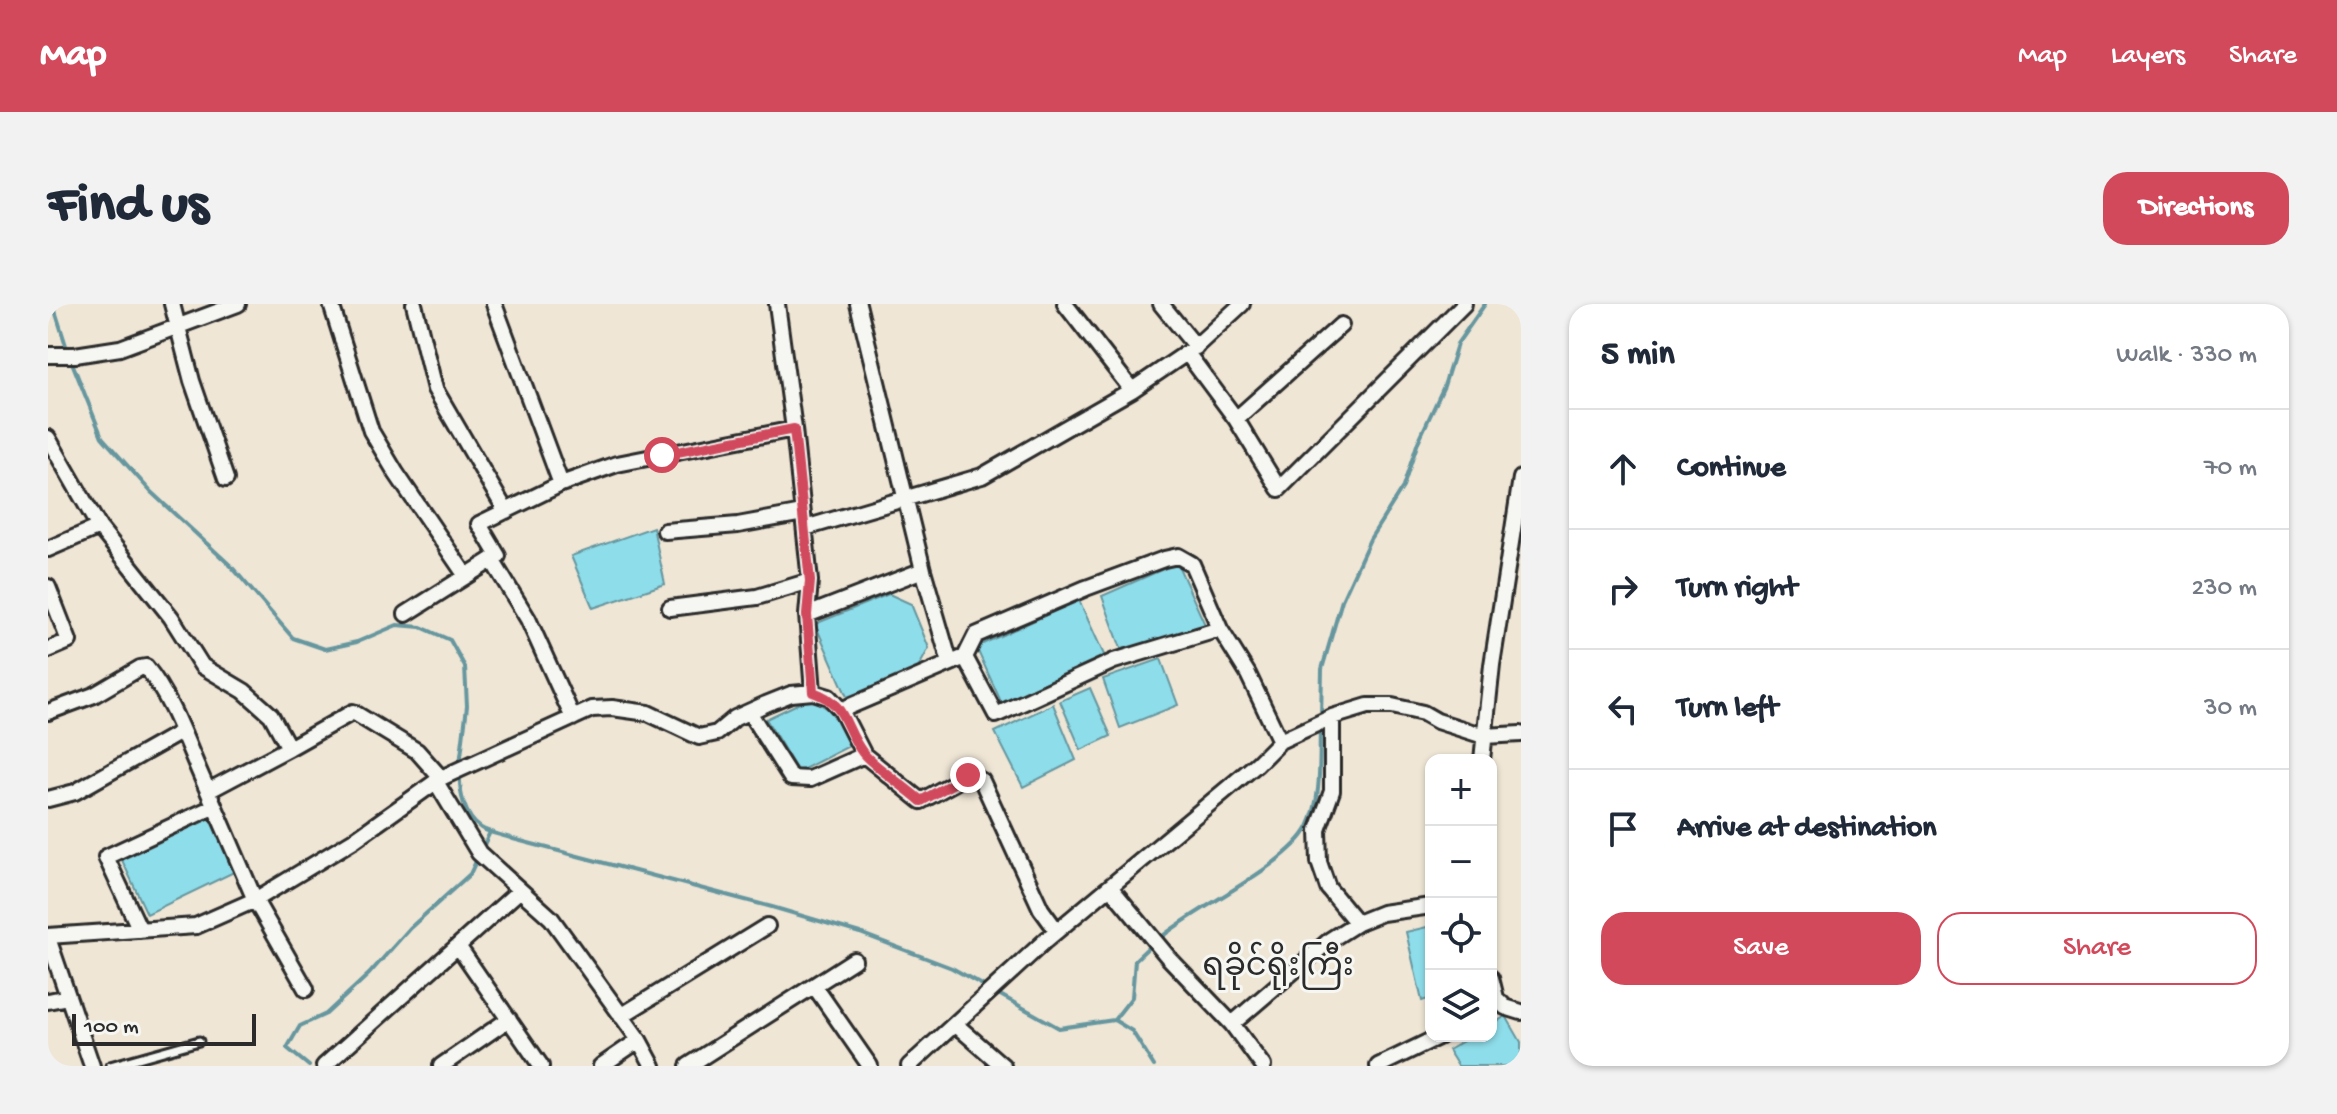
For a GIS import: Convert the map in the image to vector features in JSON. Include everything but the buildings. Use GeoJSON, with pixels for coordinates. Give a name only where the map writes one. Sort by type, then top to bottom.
{"type":"FeatureCollection","features":[{"type":"Feature","properties":{"kind":"street"},"geometry":{"type":"LineString","coordinates":[[172,304],[192,381],[226,479]]}},
{"type":"Feature","properties":{"kind":"street"},"geometry":{"type":"LineString","coordinates":[[48,355],[109,351],[238,304]]}},
{"type":"Feature","properties":{"kind":"street"},"geometry":{"type":"LineString","coordinates":[[331,304],[366,422],[396,473],[466,576]]}},
{"type":"Feature","properties":{"kind":"street"},"geometry":{"type":"LineString","coordinates":[[414,304],[435,389],[506,511]]}},
{"type":"Feature","properties":{"kind":"street"},"geometry":{"type":"LineString","coordinates":[[494,304],[561,484]]}},
{"type":"Feature","properties":{"kind":"street"},"geometry":{"type":"LineString","coordinates":[[777,304],[810,581],[807,615],[813,692]]}},
{"type":"Feature","properties":{"kind":"street"},"geometry":{"type":"LineString","coordinates":[[858,304],[923,570],[950,663]]}},
{"type":"Feature","properties":{"kind":"street"},"geometry":{"type":"LineString","coordinates":[[1065,304],[1132,390]]}},
{"type":"Feature","properties":{"kind":"street"},"geometry":{"type":"LineString","coordinates":[[1161,304],[1279,489],[1464,304]]}},
{"type":"Feature","properties":{"kind":"street"},"geometry":{"type":"LineString","coordinates":[[665,531],[804,520],[905,499],[982,476],[1132,390],[1191,350],[1242,304]]}},
{"type":"Feature","properties":{"kind":"street"},"geometry":{"type":"LineString","coordinates":[[1236,419],[1341,325]]}},
{"type":"Feature","properties":{"kind":"street"},"geometry":{"type":"LineString","coordinates":[[406,614],[498,556],[479,524],[561,484],[617,464],[794,429]]}},
{"type":"Feature","properties":{"kind":"street"},"geometry":{"type":"LineString","coordinates":[[48,438],[99,527],[171,617],[202,666],[244,691],[271,715],[289,748]]}},
{"type":"Feature","properties":{"kind":"street"},"geometry":{"type":"LineString","coordinates":[[1482,754],[1521,478]]}},
{"type":"Feature","properties":{"kind":"street"},"geometry":{"type":"LineString","coordinates":[[48,549],[99,527]]}},
{"type":"Feature","properties":{"kind":"street"},"geometry":{"type":"LineString","coordinates":[[841,710],[965,657],[976,635],[1086,588],[1178,556],[1192,564],[1220,629],[1248,674],[1280,741]]}},
{"type":"Feature","properties":{"kind":"street"},"geometry":{"type":"LineString","coordinates":[[492,560],[528,619],[573,718]]}},
{"type":"Feature","properties":{"kind":"street"},"geometry":{"type":"LineString","coordinates":[[807,615],[923,570]]}},
{"type":"Feature","properties":{"kind":"street"},"geometry":{"type":"LineString","coordinates":[[670,608],[757,597],[810,581]]}},
{"type":"Feature","properties":{"kind":"street"},"geometry":{"type":"LineString","coordinates":[[48,587],[69,641],[48,650]]}},
{"type":"Feature","properties":{"kind":"street"},"geometry":{"type":"LineString","coordinates":[[965,657],[996,715],[1114,661],[1220,629]]}},
{"type":"Feature","properties":{"kind":"street"},"geometry":{"type":"LineString","coordinates":[[48,712],[94,695],[146,667],[178,719],[255,900],[306,989]]}},
{"type":"Feature","properties":{"kind":"street"},"geometry":{"type":"LineString","coordinates":[[92,1066],[48,937],[196,926],[255,900],[354,840],[438,780],[592,709],[612,708],[648,713],[699,737],[717,733],[735,718],[791,694],[813,692],[829,697],[841,710],[864,755],[921,801],[968,775],[982,781],[1041,909],[1057,931]]}},
{"type":"Feature","properties":{"kind":"street"},"geometry":{"type":"LineString","coordinates":[[909,1066],[1057,931],[1257,764],[1280,741],[1332,717],[1368,706],[1392,706],[1423,713],[1437,721],[1484,736],[1521,734]]}},
{"type":"Feature","properties":{"kind":"street"},"geometry":{"type":"LineString","coordinates":[[208,791],[353,712],[417,751],[438,780],[479,853],[551,918],[639,1040],[653,1066]]}},
{"type":"Feature","properties":{"kind":"street"},"geometry":{"type":"LineString","coordinates":[[749,712],[791,778],[810,779],[864,755]]}},
{"type":"Feature","properties":{"kind":"street"},"geometry":{"type":"LineString","coordinates":[[1332,717],[1332,791],[1318,830],[1319,862],[1328,888],[1357,923]]}},
{"type":"Feature","properties":{"kind":"street"},"geometry":{"type":"LineString","coordinates":[[48,799],[75,792],[181,732]]}},
{"type":"Feature","properties":{"kind":"street"},"geometry":{"type":"LineString","coordinates":[[140,930],[106,857],[213,807]]}},
{"type":"Feature","properties":{"kind":"street"},"geometry":{"type":"LineString","coordinates":[[1110,887],[1168,957],[1232,1024],[1263,1066]]}},
{"type":"Feature","properties":{"kind":"street"},"geometry":{"type":"LineString","coordinates":[[324,1066],[519,891]]}},
{"type":"Feature","properties":{"kind":"street"},"geometry":{"type":"LineString","coordinates":[[1232,1024],[1330,940],[1357,923],[1382,913],[1425,907]]}},
{"type":"Feature","properties":{"kind":"street"},"geometry":{"type":"LineString","coordinates":[[621,1016],[767,926]]}},
{"type":"Feature","properties":{"kind":"street"},"geometry":{"type":"LineString","coordinates":[[458,946],[541,1066]]}},
{"type":"Feature","properties":{"kind":"street"},"geometry":{"type":"LineString","coordinates":[[688,1066],[854,960]]}},
{"type":"Feature","properties":{"kind":"street"},"geometry":{"type":"LineString","coordinates":[[815,987],[870,1066]]}},
{"type":"Feature","properties":{"kind":"street"},"geometry":{"type":"LineString","coordinates":[[48,1001],[68,997]]}},
{"type":"Feature","properties":{"kind":"street"},"geometry":{"type":"LineString","coordinates":[[1497,1002],[1521,1012]]}},
{"type":"Feature","properties":{"kind":"street"},"geometry":{"type":"LineString","coordinates":[[441,1066],[509,1019]]}},
{"type":"Feature","properties":{"kind":"street"},"geometry":{"type":"LineString","coordinates":[[955,1024],[1003,1066]]}},
{"type":"Feature","properties":{"kind":"street"},"geometry":{"type":"LineString","coordinates":[[601,1066],[639,1040]]}},
{"type":"Feature","properties":{"kind":"street"},"geometry":{"type":"LineString","coordinates":[[1378,1066],[1428,1042]]}},
{"type":"Feature","properties":{"kind":"lane"},"geometry":{"type":"LineString","coordinates":[[110,1066],[199,1041]]}},
{"type":"Feature","properties":{"kind":"water"},"geometry":{"type":"Polygon","coordinates":[[[653,527],[665,584],[593,608],[571,556],[653,527]]]}},
{"type":"Feature","properties":{"kind":"water"},"geometry":{"type":"Polygon","coordinates":[[[1177,563],[1207,629],[1123,654],[1102,596],[1177,563]]]}},
{"type":"Feature","properties":{"kind":"water"},"geometry":{"type":"Polygon","coordinates":[[[889,594],[911,604],[929,648],[916,672],[847,697],[815,624],[889,594]]]}},
{"type":"Feature","properties":{"kind":"water"},"geometry":{"type":"Polygon","coordinates":[[[1079,600],[1105,657],[1002,704],[976,647],[1079,600]]]}},
{"type":"Feature","properties":{"kind":"water"},"geometry":{"type":"Polygon","coordinates":[[[1161,659],[1178,705],[1120,728],[1103,679],[1161,659]]]}},
{"type":"Feature","properties":{"kind":"water"},"geometry":{"type":"Polygon","coordinates":[[[1090,688],[1111,736],[1081,750],[1060,701],[1090,688]]]}},
{"type":"Feature","properties":{"kind":"water"},"geometry":{"type":"Polygon","coordinates":[[[810,698],[833,712],[849,746],[798,772],[766,719],[810,698]]]}},
{"type":"Feature","properties":{"kind":"water"},"geometry":{"type":"Polygon","coordinates":[[[1053,704],[1076,760],[1023,787],[995,732],[1053,704]]]}},
{"type":"Feature","properties":{"kind":"water"},"geometry":{"type":"Polygon","coordinates":[[[209,816],[236,871],[147,914],[121,858],[209,816]]]}},
{"type":"Feature","properties":{"kind":"water"},"geometry":{"type":"Polygon","coordinates":[[[1425,927],[1425,1000],[1422,1001],[1406,932],[1425,927]]]}},
{"type":"Feature","properties":{"kind":"water"},"geometry":{"type":"Polygon","coordinates":[[[1506,1016],[1521,1042],[1521,1066],[1458,1066],[1448,1050],[1462,1042],[1497,1042],[1497,1021],[1506,1016]]]}},
{"type":"Feature","properties":{"kind":"waterway"},"geometry":{"type":"LineString","coordinates":[[53,304],[68,352]]}},
{"type":"Feature","properties":{"kind":"waterway"},"geometry":{"type":"LineString","coordinates":[[1321,720],[1322,669],[1342,600],[1370,539],[1403,487],[1418,442],[1444,386],[1457,344],[1485,304]]}},
{"type":"Feature","properties":{"kind":"waterway"},"geometry":{"type":"LineString","coordinates":[[71,360],[102,437],[151,492],[231,566],[293,638],[325,649],[357,642],[397,625],[421,627],[450,640],[465,667],[467,706],[460,764]]}},
{"type":"Feature","properties":{"kind":"waterway"},"geometry":{"type":"LineString","coordinates":[[1159,939],[1262,871],[1298,841],[1308,827],[1316,804],[1320,728]]}},
{"type":"Feature","properties":{"kind":"waterway"},"geometry":{"type":"LineString","coordinates":[[460,773],[460,788],[467,811],[484,830],[860,933],[952,968],[1059,1028],[1114,1020],[1132,1031],[1154,1066]]}},
{"type":"Feature","properties":{"kind":"waterway"},"geometry":{"type":"LineString","coordinates":[[482,849],[490,832]]}},
{"type":"Feature","properties":{"kind":"waterway"},"geometry":{"type":"LineString","coordinates":[[309,1066],[287,1048],[300,1026],[326,1014],[369,974],[410,928],[470,874],[478,857]]}},
{"type":"Feature","properties":{"kind":"waterway"},"geometry":{"type":"LineString","coordinates":[[1114,1020],[1132,997],[1135,960],[1152,944]]}},
{"type":"Feature","properties":{"kind":"district","name":"ရခိုင်ရိုးကြီး"},"geometry":{"type":"Point","coordinates":[1278,969]}},
{"type":"Feature","properties":{"kind":"route"},"geometry":{"type":"LineString","coordinates":[[662,455],[794,429],[810,581],[807,615],[813,692],[829,697],[841,710],[864,755],[921,801],[968,775]]}}]}
